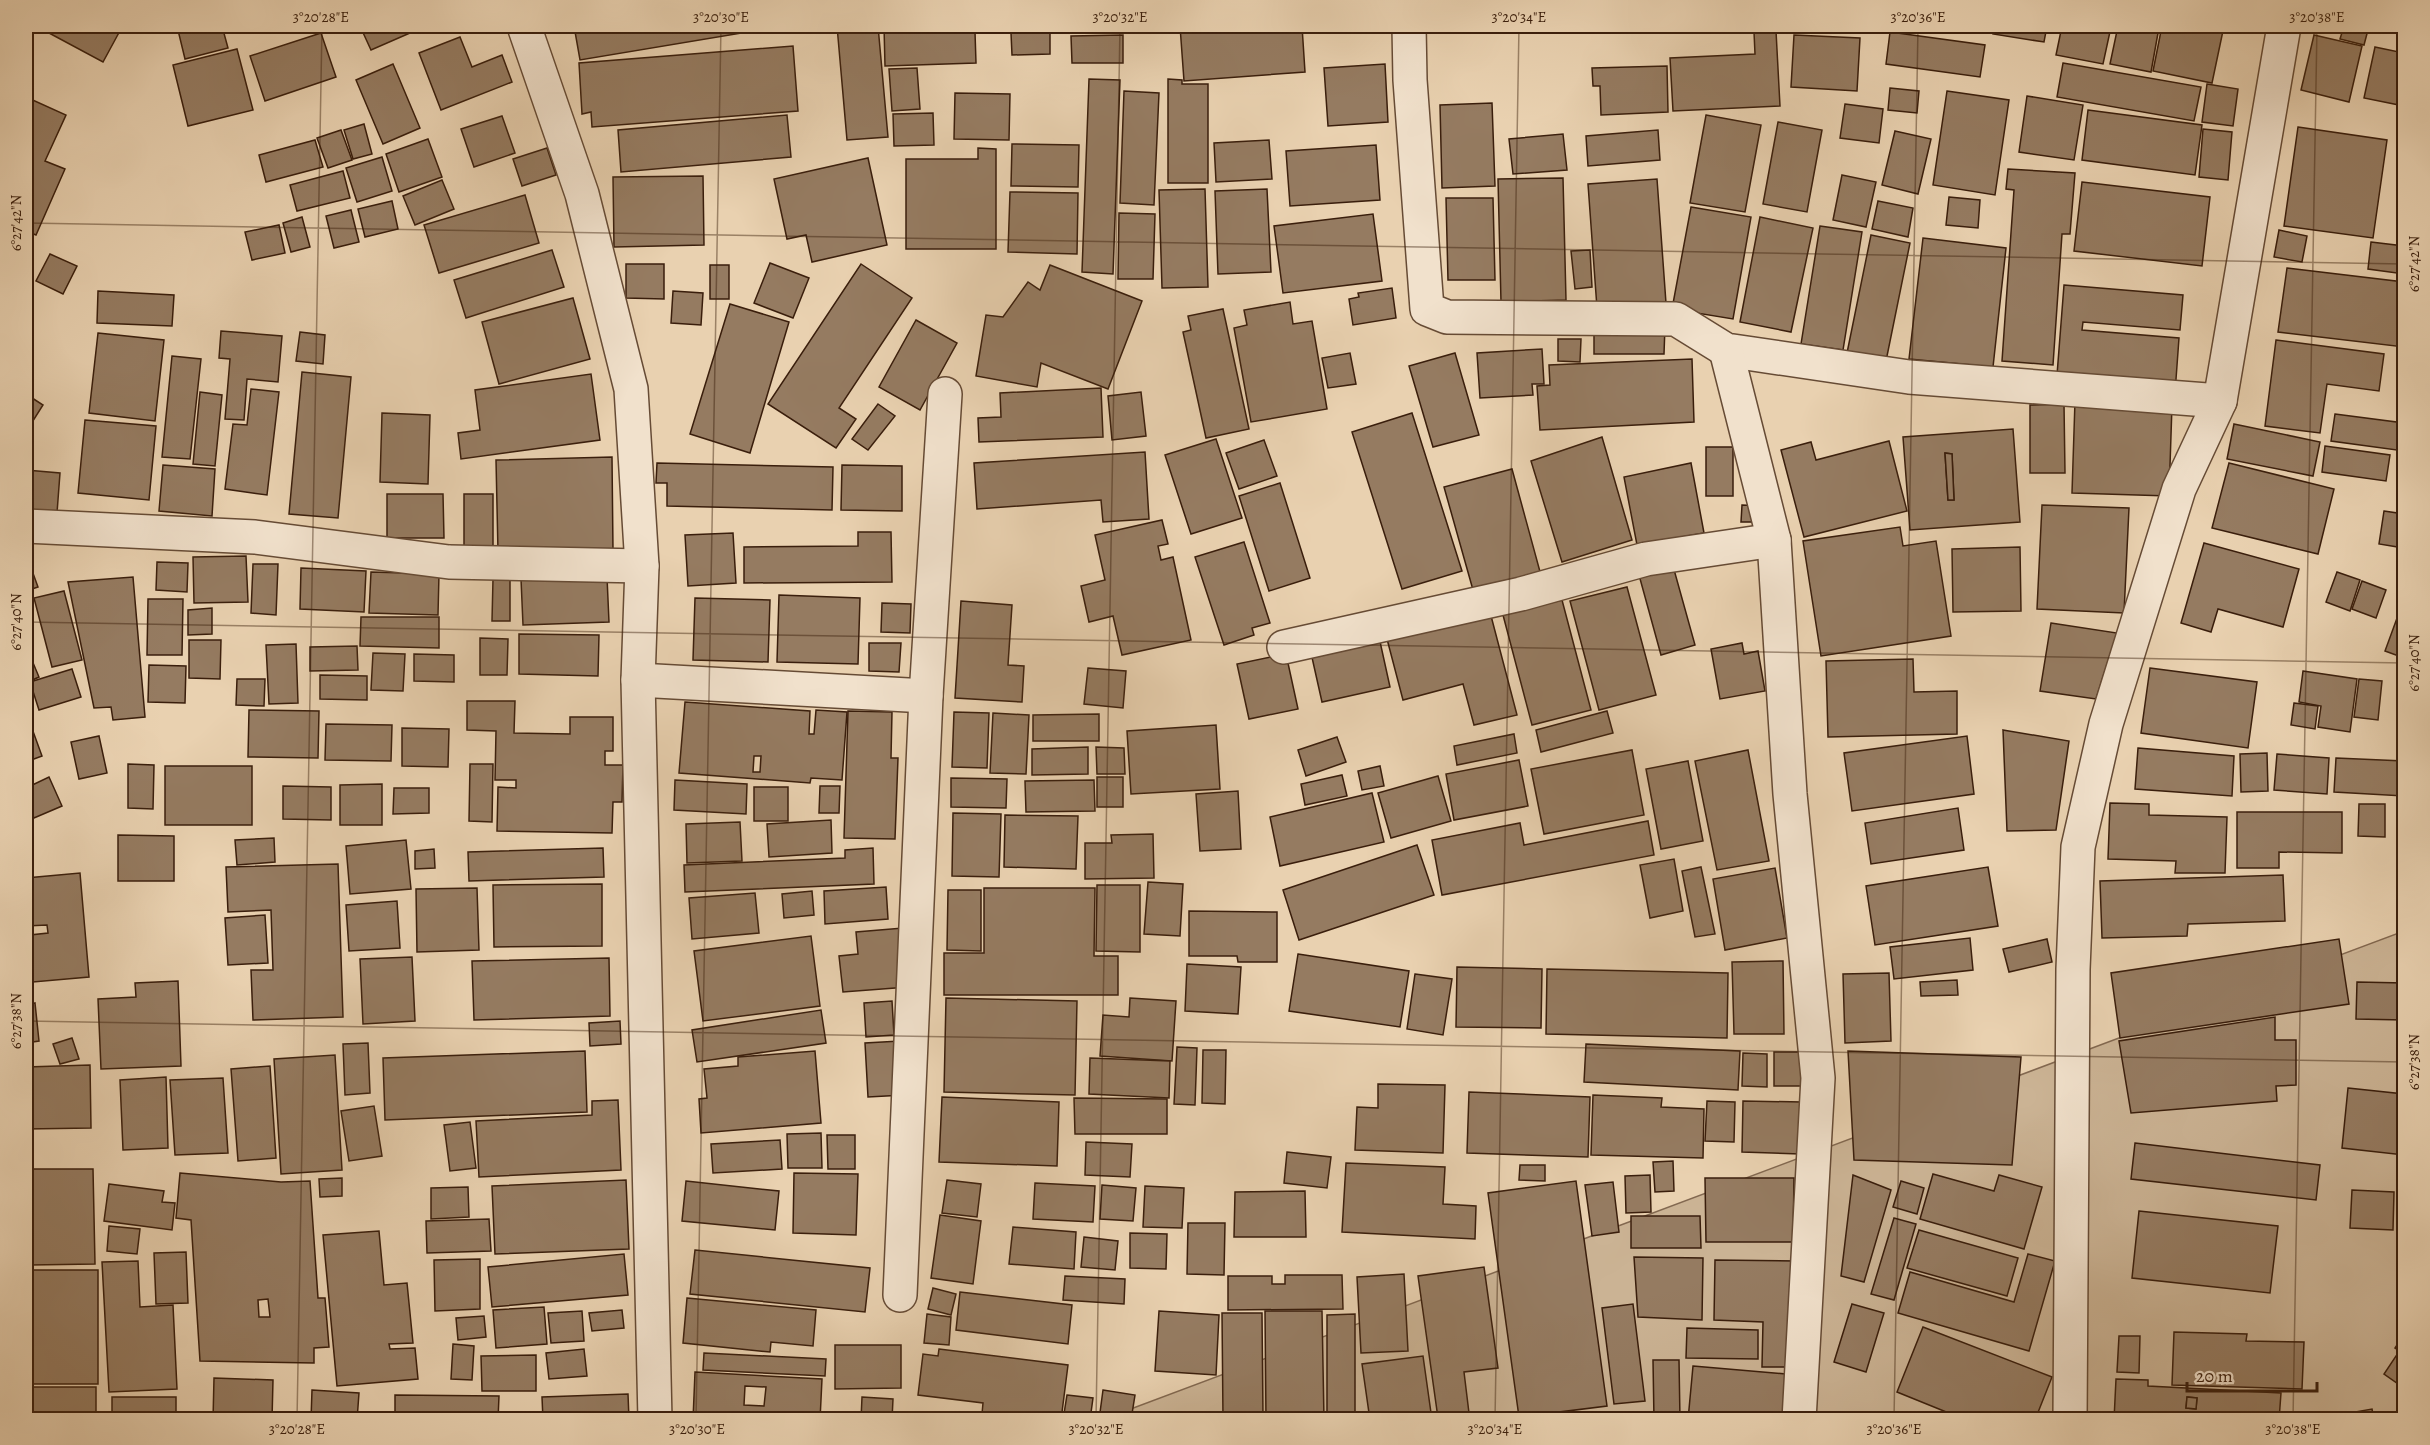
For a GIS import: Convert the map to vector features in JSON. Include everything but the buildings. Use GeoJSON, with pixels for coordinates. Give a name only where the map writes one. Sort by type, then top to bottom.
{"type":"FeatureCollection","features":[{"type":"Feature","properties":{"kind":"street"},"geometry":{"type":"LineString","coordinates":[[524,26],[582,194],[631,389],[642,566],[638,680],[655,1419]]}},
{"type":"Feature","properties":{"kind":"street"},"geometry":{"type":"LineString","coordinates":[[1409,26],[1410,80],[1427,309],[1447,317],[1676,319],[1726,350],[1909,377],[2220,401]]}},
{"type":"Feature","properties":{"kind":"street"},"geometry":{"type":"LineString","coordinates":[[2070,1419],[2073,969],[2078,846],[2106,724],[2179,489],[2220,401],[2284,26]]}},
{"type":"Feature","properties":{"kind":"street"},"geometry":{"type":"LineString","coordinates":[[1726,350],[1774,540],[1790,794],[1818,1078],[1799,1419]]}},
{"type":"Feature","properties":{"kind":"street"},"geometry":{"type":"LineString","coordinates":[[900,1295],[926,696],[945,394]]}},
{"type":"Feature","properties":{"kind":"street"},"geometry":{"type":"LineString","coordinates":[[26,525],[255,537],[449,562],[642,566]]}},
{"type":"Feature","properties":{"kind":"street"},"geometry":{"type":"LineString","coordinates":[[1284,647],[1521,594],[1646,559],[1774,540]]}},
{"type":"Feature","properties":{"kind":"street"},"geometry":{"type":"LineString","coordinates":[[638,680],[926,696]]}},
{"type":"Feature","properties":{"kind":"shaded area"},"geometry":{"type":"Polygon","coordinates":[[[2404,931],[2404,1419],[1104,1419],[2404,931]]]}}]}
